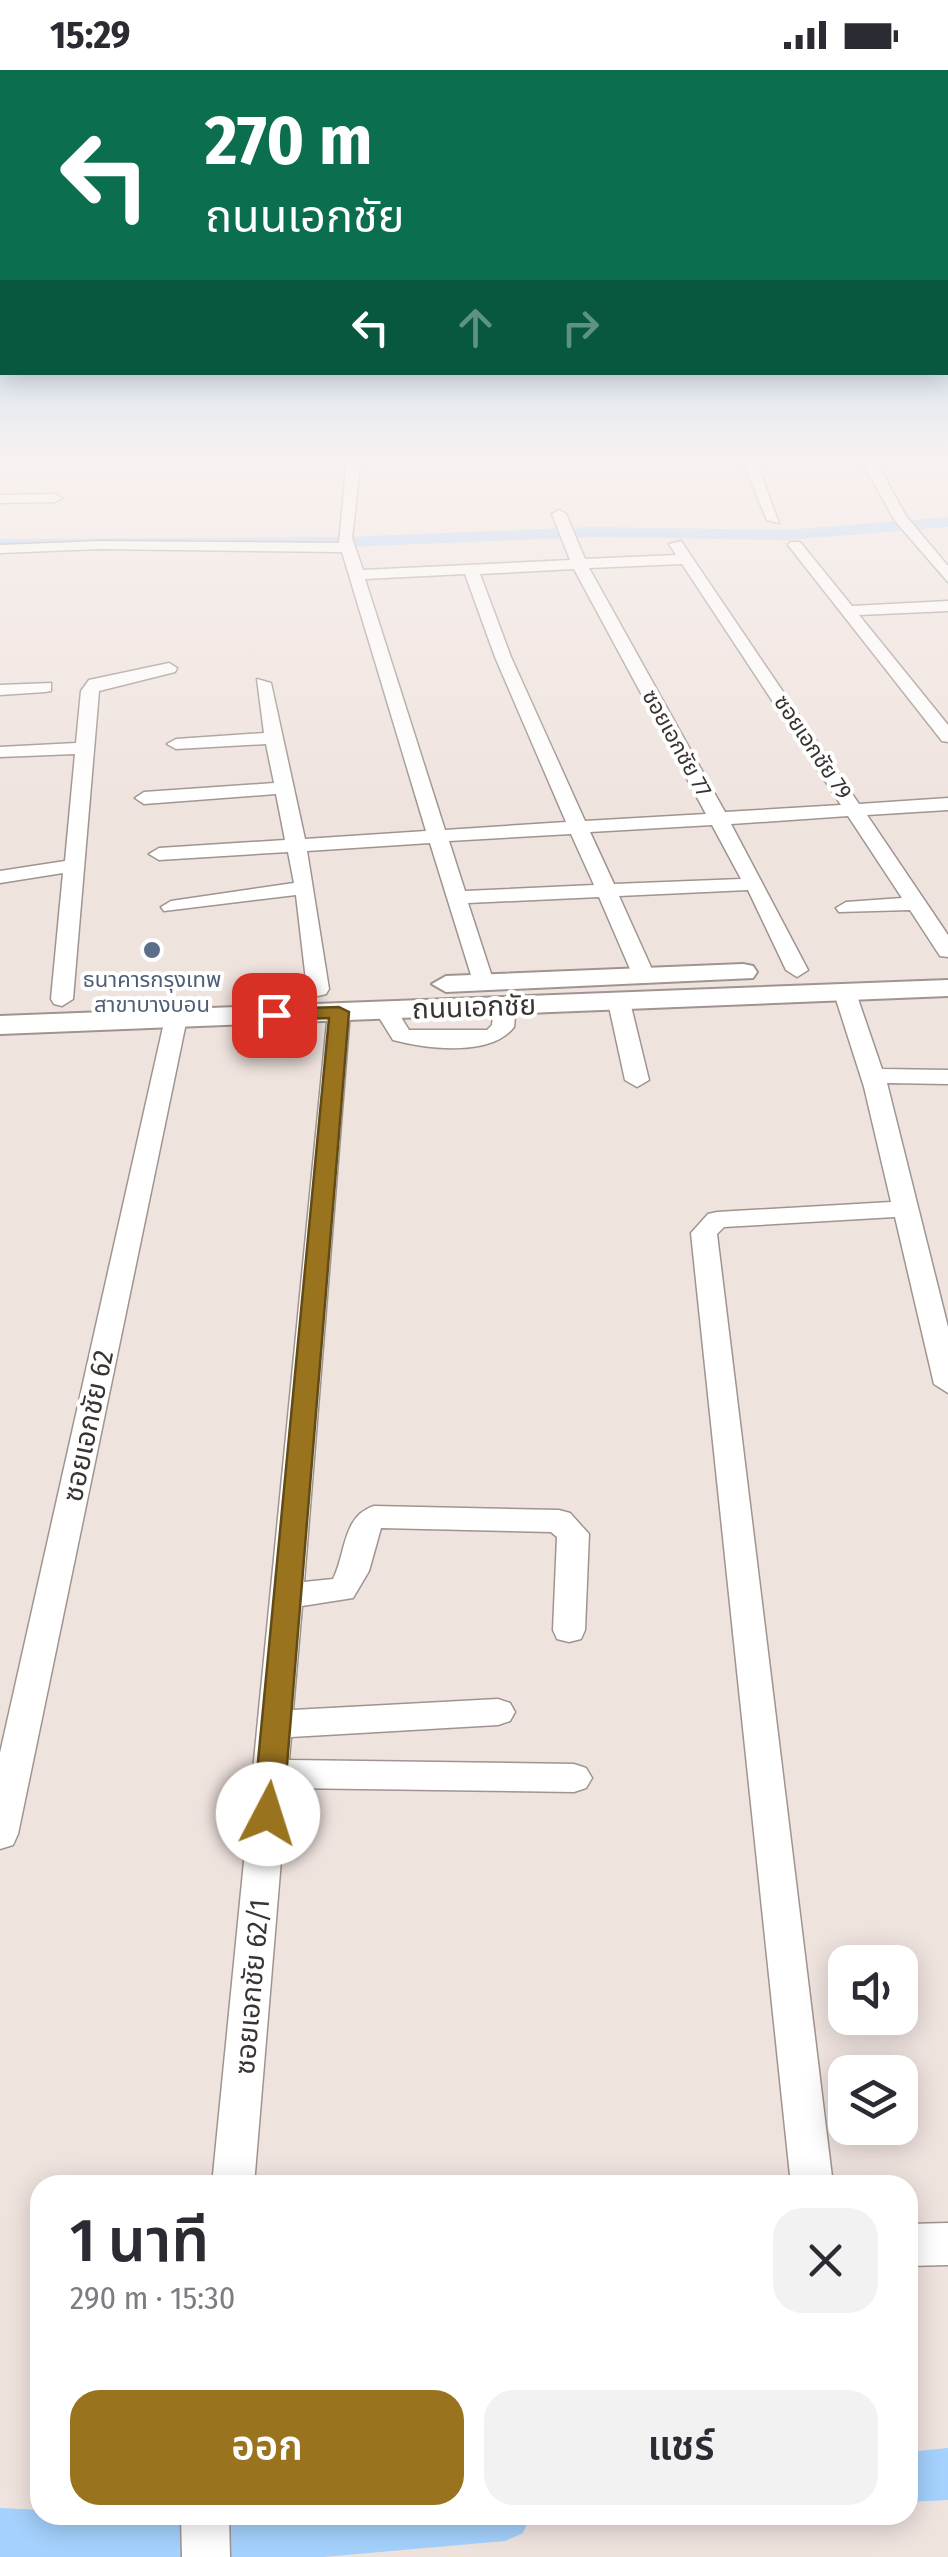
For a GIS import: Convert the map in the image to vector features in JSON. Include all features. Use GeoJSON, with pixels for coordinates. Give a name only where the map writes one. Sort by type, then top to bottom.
{"type":"FeatureCollection","features":[{"type":"Feature","properties":{"kind":"main road","name":"ถนนเอกชัย"},"geometry":{"type":"LineString","coordinates":[[0,1001],[329,1001],[386,1011],[619,1002],[738,985],[797,970],[948,964]]}},
{"type":"Feature","properties":{"kind":"main road","name":"ถนนเอกชัย"},"geometry":{"type":"LineString","coordinates":[[0,1025],[176,1018],[483,982],[644,976],[845,992],[948,988]]}},
{"type":"Feature","properties":{"kind":"street"},"geometry":{"type":"LineString","coordinates":[[375,574],[357,575],[460,897],[483,982]]}},
{"type":"Feature","properties":{"kind":"street"},"geometry":{"type":"LineString","coordinates":[[473,574],[503,657],[644,976]]}},
{"type":"Feature","properties":{"kind":"street","name":"ซอยเอกชัย 77"},"geometry":{"type":"LineString","coordinates":[[585,574],[755,884],[797,970]]}},
{"type":"Feature","properties":{"kind":"street","name":"ซอยเอกชัย 79"},"geometry":{"type":"LineString","coordinates":[[696,574],[948,952]]}},
{"type":"Feature","properties":{"kind":"street"},"geometry":{"type":"LineString","coordinates":[[817,574],[846,611],[924,695],[948,737]]}},
{"type":"Feature","properties":{"kind":"street"},"geometry":{"type":"LineString","coordinates":[[846,611],[948,606]]}},
{"type":"Feature","properties":{"kind":"street"},"geometry":{"type":"LineString","coordinates":[[62,999],[81,748],[93,684],[169,668]]}},
{"type":"Feature","properties":{"kind":"street","name":"ซอยเอกชัย 62/1"},"geometry":{"type":"LineString","coordinates":[[234,2175],[288,1595],[329,1001],[263,683]]}},
{"type":"Feature","properties":{"kind":"street"},"geometry":{"type":"LineString","coordinates":[[0,690],[45,687]]}},
{"type":"Feature","properties":{"kind":"street"},"geometry":{"type":"LineString","coordinates":[[176,744],[275,738]]}},
{"type":"Feature","properties":{"kind":"street"},"geometry":{"type":"LineString","coordinates":[[0,752],[81,748]]}},
{"type":"Feature","properties":{"kind":"street"},"geometry":{"type":"LineString","coordinates":[[144,798],[285,788]]}},
{"type":"Feature","properties":{"kind":"street"},"geometry":{"type":"LineString","coordinates":[[160,854],[948,804]]}},
{"type":"Feature","properties":{"kind":"street"},"geometry":{"type":"LineString","coordinates":[[0,876],[74,865]]}},
{"type":"Feature","properties":{"kind":"street"},"geometry":{"type":"LineString","coordinates":[[460,897],[755,884]]}},
{"type":"Feature","properties":{"kind":"street"},"geometry":{"type":"LineString","coordinates":[[171,907],[304,888]]}},
{"type":"Feature","properties":{"kind":"street"},"geometry":{"type":"LineString","coordinates":[[846,908],[916,903]]}},
{"type":"Feature","properties":{"kind":"street"},"geometry":{"type":"LineString","coordinates":[[845,992],[872,1076],[948,1384]]}},
{"type":"Feature","properties":{"kind":"street"},"geometry":{"type":"LineString","coordinates":[[619,1002],[637,1080]]}},
{"type":"Feature","properties":{"kind":"street","name":"ซอยเอกชัย 62"},"geometry":{"type":"LineString","coordinates":[[0,1834],[176,1018]]}},
{"type":"Feature","properties":{"kind":"street"},"geometry":{"type":"LineString","coordinates":[[872,1076],[948,1077]]}},
{"type":"Feature","properties":{"kind":"street"},"geometry":{"type":"LineString","coordinates":[[811,2175],[704,1232],[717,1220],[906,1209]]}},
{"type":"Feature","properties":{"kind":"street"},"geometry":{"type":"LineString","coordinates":[[288,1595],[342,1590],[354,1578],[363,1529],[374,1517],[559,1521],[573,1534],[569,1630]]}},
{"type":"Feature","properties":{"kind":"street"},"geometry":{"type":"LineString","coordinates":[[276,1724],[498,1712]]}},
{"type":"Feature","properties":{"kind":"street"},"geometry":{"type":"LineString","coordinates":[[271,1774],[574,1778]]}},
{"type":"Feature","properties":{"kind":"street"},"geometry":{"type":"LineString","coordinates":[[918,2245],[948,2244]]}},
{"type":"Feature","properties":{"kind":"street"},"geometry":{"type":"LineString","coordinates":[[205,2525],[206,2557]]}},
{"type":"Feature","properties":{"kind":"waterway"},"geometry":{"type":"LineString","coordinates":[[918,2476],[948,2474]]}},
{"type":"Feature","properties":{"kind":"waterway"},"geometry":{"type":"LineString","coordinates":[[0,2534],[185,2543],[391,2525]]}},
{"type":"Feature","properties":{"kind":"place","name":"ธนาคารกรุงเทพ สาขาบางบอน"},"geometry":{"type":"Point","coordinates":[152,950]}},
{"type":"Feature","properties":{"kind":"route"},"geometry":{"type":"LineString","coordinates":[[268,1814],[339,1012],[274,1015]]}}]}
